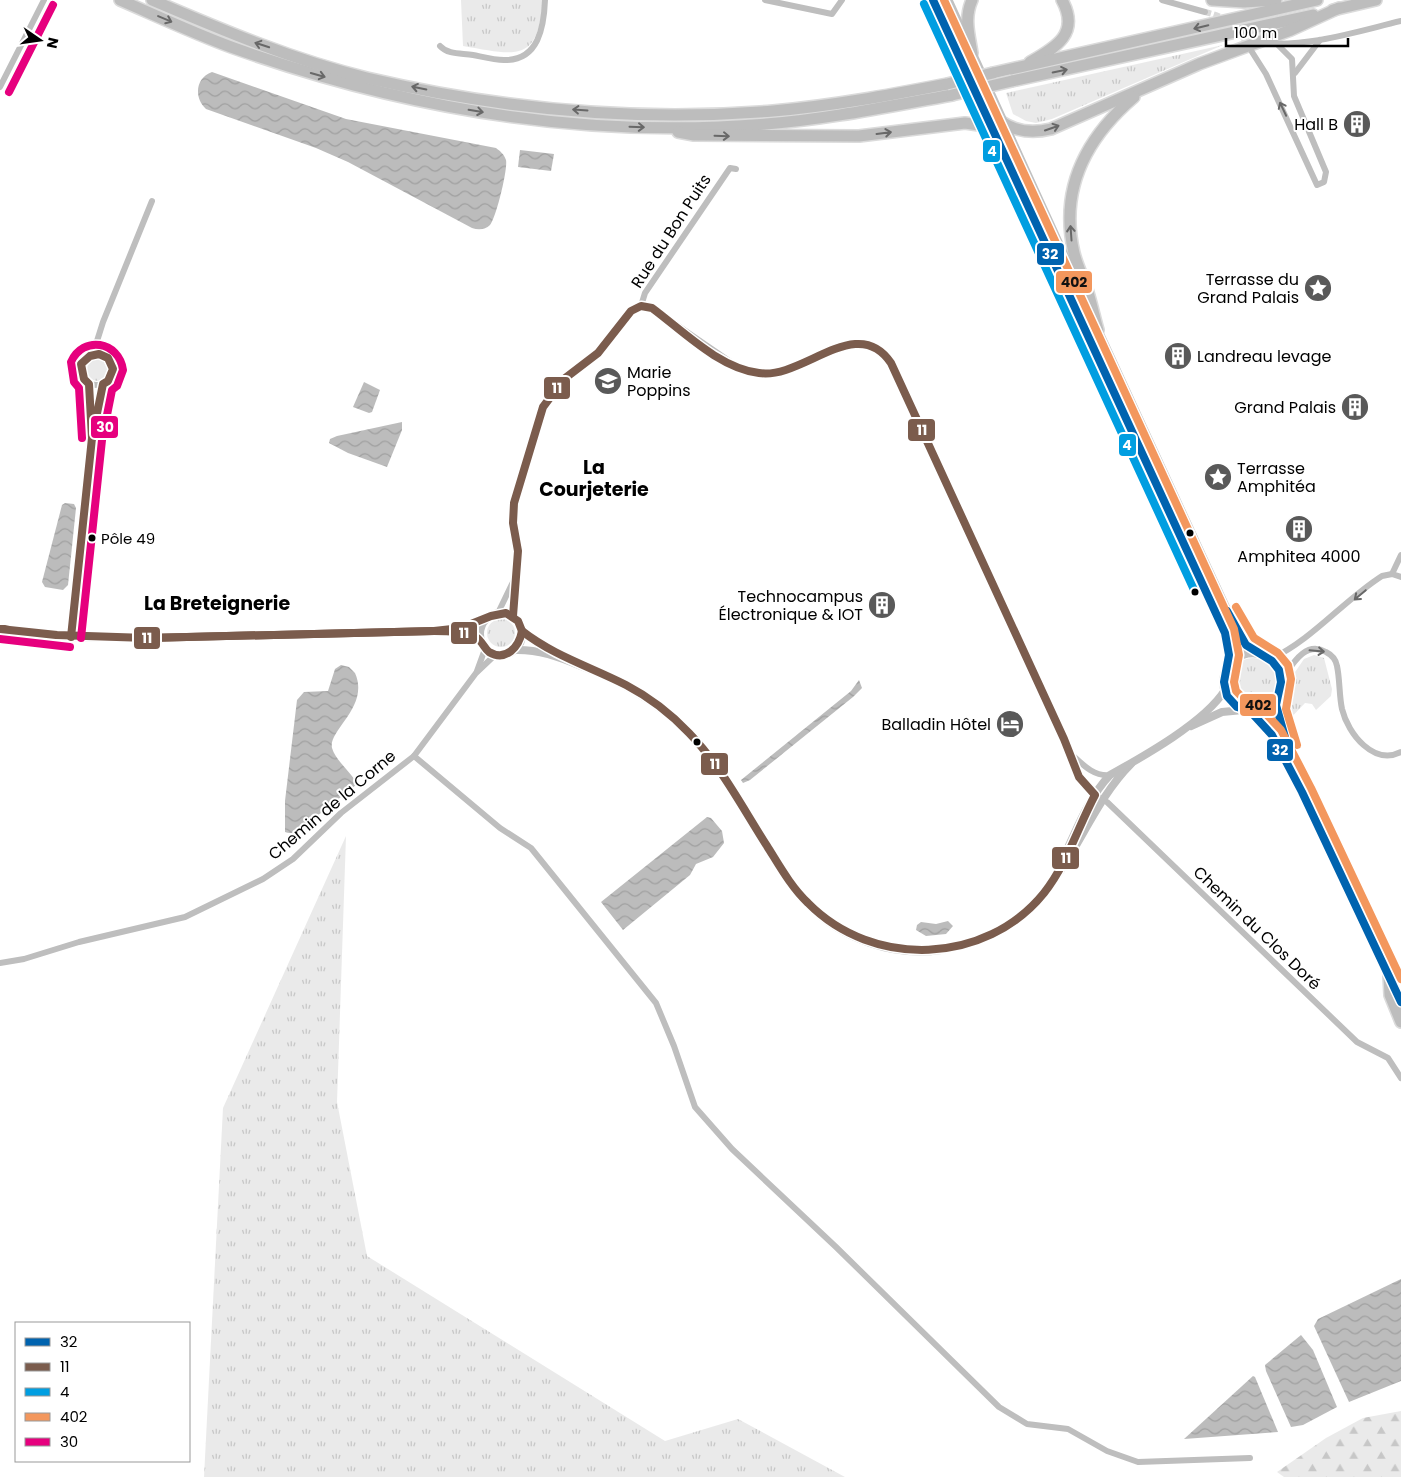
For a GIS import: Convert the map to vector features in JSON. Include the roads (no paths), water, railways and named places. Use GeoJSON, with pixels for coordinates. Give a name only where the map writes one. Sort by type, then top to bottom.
{"type":"FeatureCollection","features":[{"type":"Feature","properties":{"kind":"highway"},"geometry":{"type":"LineString","coordinates":[[120,0],[228,46],[363,89],[495,114],[572,124],[656,128],[774,123],[867,111],[1012,82],[1376,0]]}},
{"type":"Feature","properties":{"kind":"highway"},"geometry":{"type":"LineString","coordinates":[[152,0],[234,36],[366,78],[497,102],[558,109],[659,115],[774,111],[864,99],[947,84],[1317,0]]}},
{"type":"Feature","properties":{"kind":"highway"},"geometry":{"type":"LineString","coordinates":[[940,14],[947,0]]}},
{"type":"Feature","properties":{"kind":"highway"},"geometry":{"type":"LineString","coordinates":[[972,0],[968,11],[967,24],[972,53]]}},
{"type":"Feature","properties":{"kind":"highway"},"geometry":{"type":"LineString","coordinates":[[1020,68],[1047,52],[1062,39],[1067,30],[1069,19],[1062,0]]}},
{"type":"Feature","properties":{"kind":"highway"},"geometry":{"type":"LineString","coordinates":[[1212,0],[1244,2],[1276,0]]}},
{"type":"Feature","properties":{"kind":"highway"},"geometry":{"type":"LineString","coordinates":[[983,109],[1005,124],[1020,131],[1036,133],[1051,129],[1144,88],[1254,47],[1339,8]]}},
{"type":"Feature","properties":{"kind":"highway"},"geometry":{"type":"LineString","coordinates":[[1098,330],[1071,238],[1075,186],[1085,154],[1106,122],[1144,88]]}},
{"type":"Feature","properties":{"kind":"highway"},"geometry":{"type":"LineString","coordinates":[[656,128],[694,135],[809,138],[859,136],[965,123],[993,130]]}},
{"type":"Feature","properties":{"kind":"highway"},"geometry":{"type":"LineString","coordinates":[[1389,976],[1390,995],[1401,1022]]}},
{"type":"Feature","properties":{"kind":"main road"},"geometry":{"type":"LineString","coordinates":[[934,0],[1225,633],[1229,655],[1224,679],[1225,690],[1232,702],[1247,710],[1272,735],[1302,792],[1401,1002]]}},
{"type":"Feature","properties":{"kind":"main road"},"geometry":{"type":"LineString","coordinates":[[947,0],[1235,628],[1244,642],[1256,653],[1271,659],[1278,668],[1282,679],[1281,690],[1276,700],[1265,708],[1247,710]]}},
{"type":"Feature","properties":{"kind":"main road"},"geometry":{"type":"LineString","coordinates":[[1227,668],[1241,655],[1256,653]]}},
{"type":"Feature","properties":{"kind":"main road"},"geometry":{"type":"LineString","coordinates":[[1276,700],[1279,720],[1302,792]]}},
{"type":"Feature","properties":{"kind":"street"},"geometry":{"type":"LineString","coordinates":[[0,87],[44,0]]}},
{"type":"Feature","properties":{"kind":"street"},"geometry":{"type":"LineString","coordinates":[[440,46],[448,52],[504,60],[517,58],[529,51],[540,37],[544,25],[546,0]]}},
{"type":"Feature","properties":{"kind":"street"},"geometry":{"type":"LineString","coordinates":[[765,0],[832,14],[842,0]]}},
{"type":"Feature","properties":{"kind":"street"},"geometry":{"type":"LineString","coordinates":[[1162,0],[1205,12]]}},
{"type":"Feature","properties":{"kind":"street"},"geometry":{"type":"LineString","coordinates":[[1277,44],[1290,56],[1294,74],[1292,86],[1294,96],[1326,172],[1324,182],[1318,185],[1254,47],[1277,44],[1320,40],[1401,20]]}},
{"type":"Feature","properties":{"kind":"street"},"geometry":{"type":"LineString","coordinates":[[1294,74],[1320,40]]}},
{"type":"Feature","properties":{"kind":"street","name":"Rue du Bon Puits"},"geometry":{"type":"LineString","coordinates":[[736,169],[730,168],[709,196],[645,293],[642,306],[652,308],[717,354],[750,372],[776,374],[849,344],[870,344],[882,350],[891,363],[1079,777],[1095,795]]}},
{"type":"Feature","properties":{"kind":"street"},"geometry":{"type":"LineString","coordinates":[[97,353],[97,341],[103,322],[152,201]]}},
{"type":"Feature","properties":{"kind":"street"},"geometry":{"type":"LineString","coordinates":[[642,306],[631,311],[598,353],[564,379],[543,407],[536,424],[514,503],[513,523],[518,551],[513,616],[522,632],[537,645],[558,657],[626,686],[670,715],[697,741],[715,765],[785,873],[808,904],[846,933],[864,942],[917,952],[934,951],[968,944],[1002,929],[1028,910],[1052,880],[1117,778],[1131,764]]}},
{"type":"Feature","properties":{"kind":"street"},"geometry":{"type":"LineString","coordinates":[[71,637],[92,438],[103,384],[112,376],[112,363],[106,356],[97,353],[86,358],[81,364],[84,379],[89,384],[92,438]]}},
{"type":"Feature","properties":{"kind":"street"},"geometry":{"type":"LineString","coordinates":[[89,384],[103,384]]}},
{"type":"Feature","properties":{"kind":"street"},"geometry":{"type":"LineString","coordinates":[[1392,574],[1401,555]]}},
{"type":"Feature","properties":{"kind":"street"},"geometry":{"type":"LineString","coordinates":[[1271,659],[1283,653],[1318,628],[1378,579],[1392,574],[1401,577]]}},
{"type":"Feature","properties":{"kind":"street"},"geometry":{"type":"LineString","coordinates":[[0,629],[71,637],[158,638],[450,631],[498,613],[515,578]]}},
{"type":"Feature","properties":{"kind":"street"},"geometry":{"type":"LineString","coordinates":[[498,613],[513,616]]}},
{"type":"Feature","properties":{"kind":"street"},"geometry":{"type":"LineString","coordinates":[[486,619],[481,625],[480,640],[485,649],[495,655],[502,655],[514,650],[519,645],[522,632]]}},
{"type":"Feature","properties":{"kind":"street"},"geometry":{"type":"LineString","coordinates":[[450,631],[480,640]]}},
{"type":"Feature","properties":{"kind":"street","name":"Chemin de la Corne"},"geometry":{"type":"LineString","coordinates":[[476,673],[485,649]]}},
{"type":"Feature","properties":{"kind":"street"},"geometry":{"type":"LineString","coordinates":[[1282,679],[1304,652],[1318,649],[1328,653],[1337,665],[1342,709],[1346,721],[1370,752],[1385,757],[1401,752]]}},
{"type":"Feature","properties":{"kind":"street"},"geometry":{"type":"LineString","coordinates":[[514,650],[528,650],[558,657]]}},
{"type":"Feature","properties":{"kind":"street","name":"Chemin de la Corne"},"geometry":{"type":"LineString","coordinates":[[0,963],[24,959],[79,942],[185,917],[228,898],[293,859],[341,813],[414,756],[476,673],[495,655]]}},
{"type":"Feature","properties":{"kind":"street"},"geometry":{"type":"LineString","coordinates":[[1070,754],[1088,769],[1102,776],[1110,775],[1131,764],[1187,727],[1215,702],[1225,690]]}},
{"type":"Feature","properties":{"kind":"street"},"geometry":{"type":"LineString","coordinates":[[1187,727],[1222,712],[1247,710]]}},
{"type":"Feature","properties":{"kind":"street"},"geometry":{"type":"LineString","coordinates":[[414,756],[500,828],[530,848],[656,1004],[674,1046],[695,1107],[732,1149],[851,1261],[999,1407],[1027,1424],[1068,1429],[1107,1451],[1138,1462],[1250,1458]]}},
{"type":"Feature","properties":{"kind":"street"},"geometry":{"type":"LineString","coordinates":[[1052,880],[1095,795],[1110,775]]}},
{"type":"Feature","properties":{"kind":"street","name":"Chemin du Clos Doré"},"geometry":{"type":"LineString","coordinates":[[1095,795],[1104,800],[1356,1042],[1388,1058],[1401,1078]]}},
{"type":"Feature","properties":{"kind":"water"},"geometry":{"type":"Polygon","coordinates":[[[212,72],[346,119],[496,148],[504,156],[506,165],[501,193],[490,225],[484,229],[472,228],[348,162],[316,148],[206,109],[199,99],[198,89],[202,79],[212,72]]]}},
{"type":"Feature","properties":{"kind":"water"},"geometry":{"type":"Polygon","coordinates":[[[520,150],[554,154],[551,171],[518,167],[520,150]]]}},
{"type":"Feature","properties":{"kind":"water"},"geometry":{"type":"Polygon","coordinates":[[[364,382],[380,390],[372,412],[369,413],[353,407],[364,382]]]}},
{"type":"Feature","properties":{"kind":"water"},"geometry":{"type":"Polygon","coordinates":[[[402,422],[402,430],[387,467],[348,453],[329,443],[330,439],[337,436],[402,422]]]}},
{"type":"Feature","properties":{"kind":"water"},"geometry":{"type":"Polygon","coordinates":[[[65,503],[74,504],[76,508],[68,585],[63,590],[45,587],[42,582],[62,505],[65,503]]]}},
{"type":"Feature","properties":{"kind":"water"},"geometry":{"type":"Polygon","coordinates":[[[341,665],[349,667],[355,673],[358,685],[357,697],[348,716],[332,741],[332,748],[339,761],[355,780],[356,785],[302,828],[292,833],[287,833],[285,832],[285,801],[297,700],[304,692],[328,691],[335,669],[341,665]]]}},
{"type":"Feature","properties":{"kind":"water"},"geometry":{"type":"Polygon","coordinates":[[[859,680],[862,688],[853,697],[750,780],[743,783],[741,780],[851,691],[859,680]]]}},
{"type":"Feature","properties":{"kind":"water"},"geometry":{"type":"Polygon","coordinates":[[[707,817],[711,818],[722,831],[724,843],[713,857],[696,864],[690,875],[623,930],[601,902],[707,817]]]}},
{"type":"Feature","properties":{"kind":"water"},"geometry":{"type":"Polygon","coordinates":[[[948,921],[953,926],[946,934],[926,936],[916,930],[917,925],[921,922],[936,924],[948,921]]]}},
{"type":"Feature","properties":{"kind":"water"},"geometry":{"type":"Polygon","coordinates":[[[1401,1279],[1401,1381],[1349,1402],[1314,1326],[1318,1319],[1401,1279]]]}},
{"type":"Feature","properties":{"kind":"water"},"geometry":{"type":"Polygon","coordinates":[[[1301,1335],[1313,1350],[1337,1407],[1303,1425],[1291,1427],[1265,1365],[1301,1335]]]}},
{"type":"Feature","properties":{"kind":"water"},"geometry":{"type":"Polygon","coordinates":[[[1253,1376],[1278,1432],[1184,1439],[1253,1376]]]}},
{"type":"Feature","properties":{"kind":"tunnel"},"geometry":{"type":"LineString","coordinates":[[1205,12],[1221,17],[1232,24],[1249,47]]}},
{"type":"Feature","properties":{"kind":"place","name":"Hall B"},"geometry":{"type":"Point","coordinates":[1357,124]}},
{"type":"Feature","properties":{"kind":"place","name":"Terrasse du Grand Palais"},"geometry":{"type":"Point","coordinates":[1318,288]}},
{"type":"Feature","properties":{"kind":"place","name":"Landreau levage"},"geometry":{"type":"Point","coordinates":[1178,356]}},
{"type":"Feature","properties":{"kind":"place","name":"Marie Poppins"},"geometry":{"type":"Point","coordinates":[608,381]}},
{"type":"Feature","properties":{"kind":"place","name":"Grand Palais"},"geometry":{"type":"Point","coordinates":[1355,407]}},
{"type":"Feature","properties":{"kind":"place","name":"Terrasse Amphitéa"},"geometry":{"type":"Point","coordinates":[1218,477]}},
{"type":"Feature","properties":{"kind":"place","name":"Amphitea 4000"},"geometry":{"type":"Point","coordinates":[1299,529]}},
{"type":"Feature","properties":{"kind":"place","name":"Pôle 49"},"geometry":{"type":"Point","coordinates":[92,538]}},
{"type":"Feature","properties":{"kind":"place","name":"Technocampus Électronique & IOT"},"geometry":{"type":"Point","coordinates":[882,605]}},
{"type":"Feature","properties":{"kind":"place","name":"Balladin Hôtel"},"geometry":{"type":"Point","coordinates":[1010,724]}},
{"type":"Feature","properties":{"kind":"district","name":"La Courjeterie"},"geometry":{"type":"Point","coordinates":[594,478]}},
{"type":"Feature","properties":{"kind":"district","name":"La Breteignerie"},"geometry":{"type":"Point","coordinates":[217,603]}}]}
